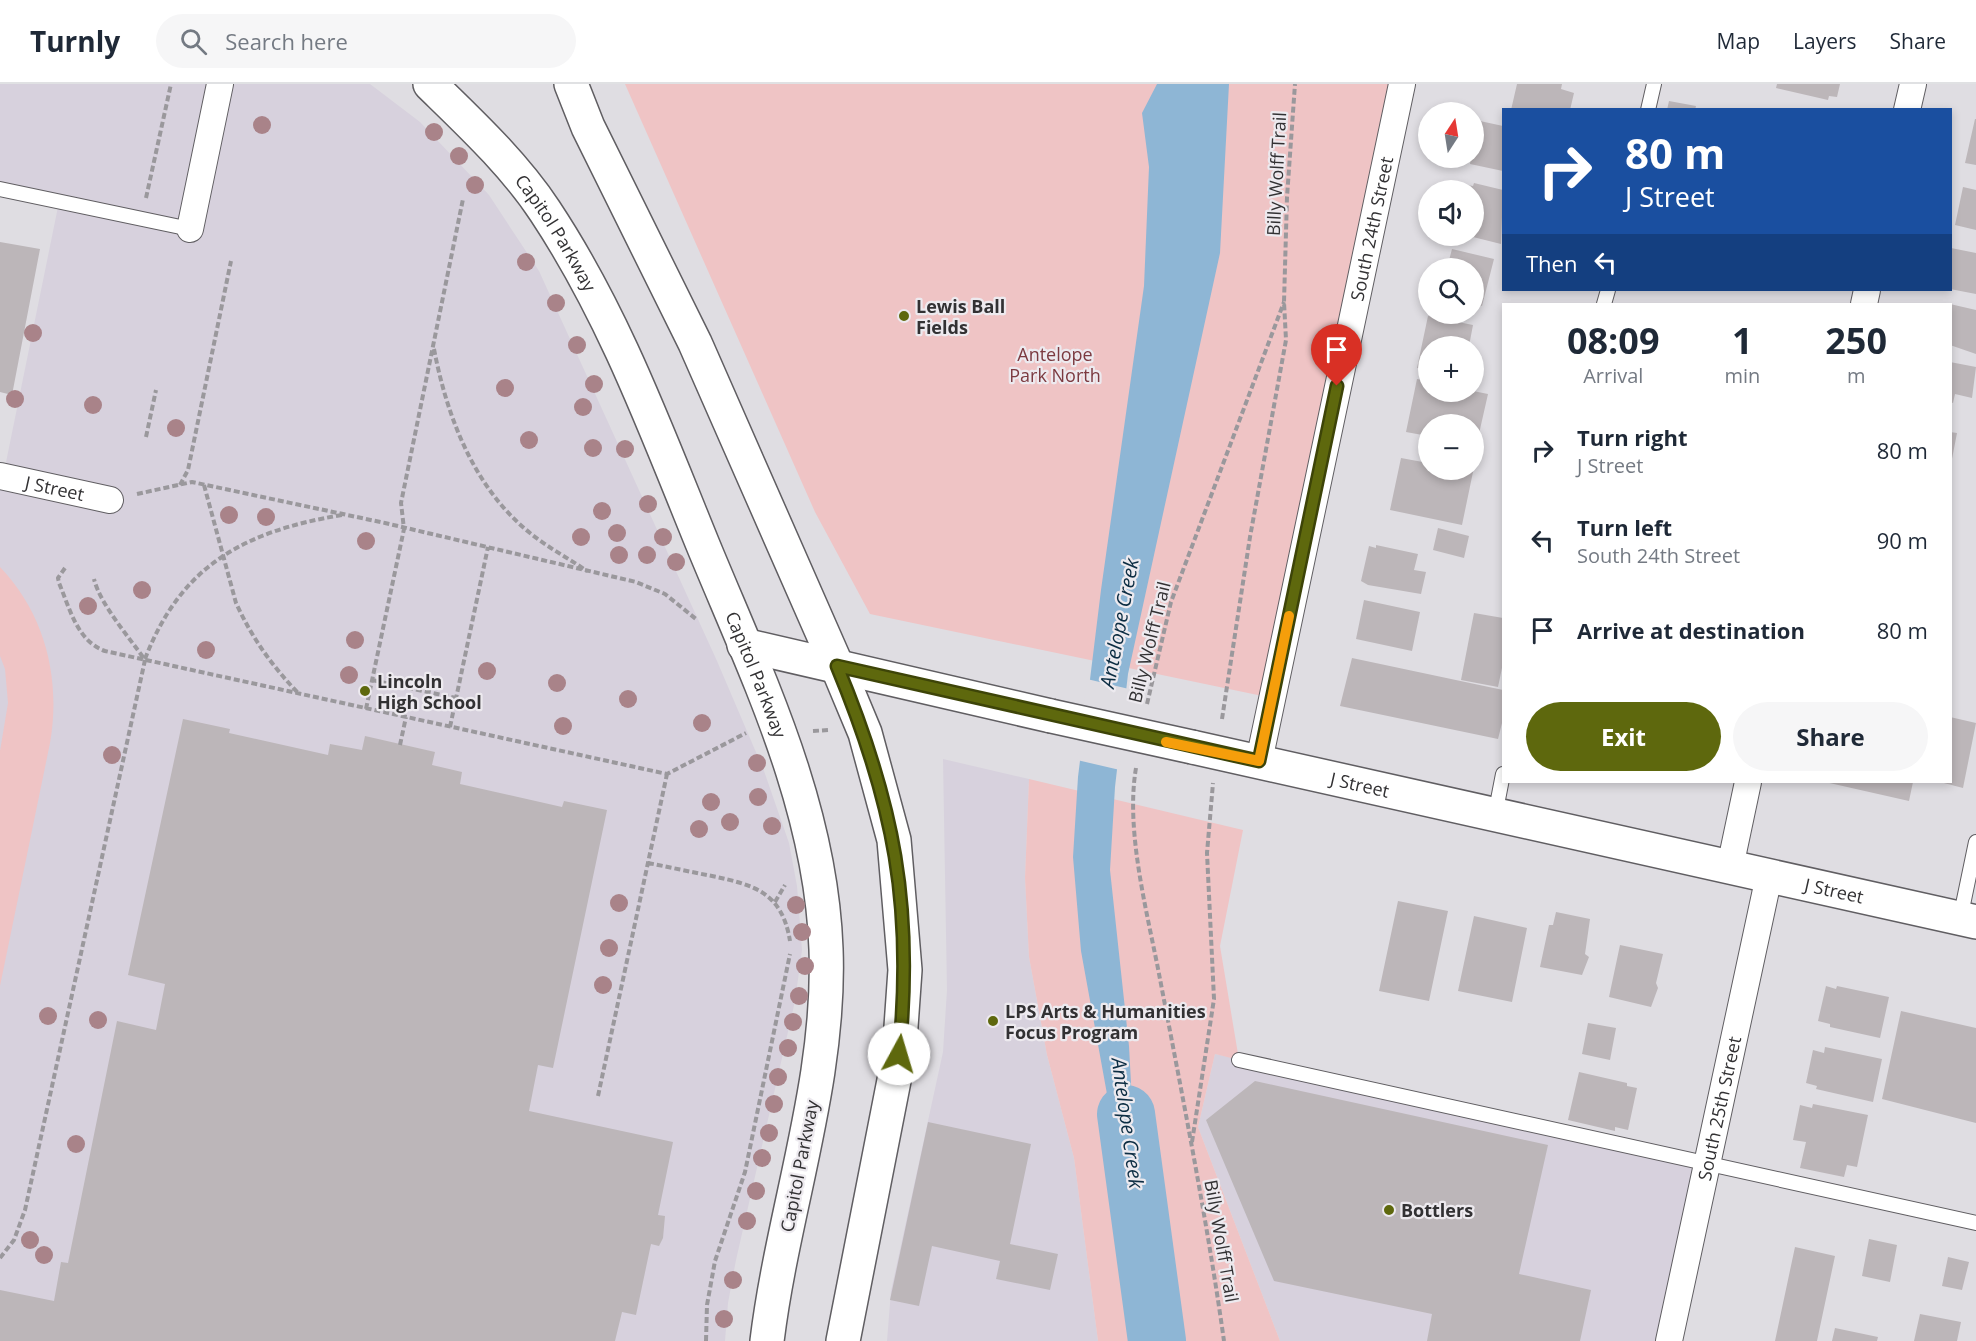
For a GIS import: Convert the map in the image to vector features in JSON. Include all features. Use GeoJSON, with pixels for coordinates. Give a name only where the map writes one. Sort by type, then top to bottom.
{"type":"FeatureCollection","features":[{"type":"Feature","properties":{"kind":"main road","name":"Capitol Parkway"},"geometry":{"type":"LineString","coordinates":[[430,84],[502,158],[536,199],[584,273],[624,351],[785,744],[811,832],[824,911],[826,952],[824,1019],[816,1077],[773,1290],[767,1341]]}},
{"type":"Feature","properties":{"kind":"main road"},"geometry":{"type":"LineString","coordinates":[[571,84],[588,127],[695,343],[837,666],[865,733],[894,840],[905,970],[895,1077],[843,1341]]}},
{"type":"Feature","properties":{"kind":"main road","name":"J Street"},"geometry":{"type":"LineString","coordinates":[[744,645],[1968,921]]}},
{"type":"Feature","properties":{"kind":"street"},"geometry":{"type":"LineString","coordinates":[[190,229],[220,84]]}},
{"type":"Feature","properties":{"kind":"street","name":"South 24th Street"},"geometry":{"type":"LineString","coordinates":[[1259,761],[1402,84]]}},
{"type":"Feature","properties":{"kind":"street"},"geometry":{"type":"LineString","coordinates":[[1907,108],[1912,84]]}},
{"type":"Feature","properties":{"kind":"street","name":"J Street"},"geometry":{"type":"LineString","coordinates":[[0,476],[110,500]]}},
{"type":"Feature","properties":{"kind":"street"},"geometry":{"type":"LineString","coordinates":[[1730,867],[1748,783]]}},
{"type":"Feature","properties":{"kind":"street","name":"South 25th Street"},"geometry":{"type":"LineString","coordinates":[[1669,1341],[1769,876]]}},
{"type":"Feature","properties":{"kind":"lane"},"geometry":{"type":"LineString","coordinates":[[1648,108],[1654,84]]}},
{"type":"Feature","properties":{"kind":"lane"},"geometry":{"type":"LineString","coordinates":[[0,189],[190,229]]}},
{"type":"Feature","properties":{"kind":"lane"},"geometry":{"type":"LineString","coordinates":[[1495,815],[1502,779]]}},
{"type":"Feature","properties":{"kind":"lane"},"geometry":{"type":"LineString","coordinates":[[1968,921],[1976,842]]}},
{"type":"Feature","properties":{"kind":"lane"},"geometry":{"type":"LineString","coordinates":[[1239,1060],[1976,1223]]}},
{"type":"Feature","properties":{"kind":"path"},"geometry":{"type":"LineString","coordinates":[[142,219],[171,84]]}},
{"type":"Feature","properties":{"kind":"path","name":"Billy Wolff Trail"},"geometry":{"type":"LineString","coordinates":[[1222,715],[1250,537],[1284,350],[1287,197],[1295,84]]}},
{"type":"Feature","properties":{"kind":"path"},"geometry":{"type":"LineString","coordinates":[[366,709],[404,529],[401,503],[464,199]]}},
{"type":"Feature","properties":{"kind":"path"},"geometry":{"type":"LineString","coordinates":[[180,485],[188,470],[231,261]]}},
{"type":"Feature","properties":{"kind":"path","name":"Billy Wolff Trail"},"geometry":{"type":"LineString","coordinates":[[1145,713],[1171,602],[1284,302]]}},
{"type":"Feature","properties":{"kind":"path"},"geometry":{"type":"LineString","coordinates":[[434,345],[445,402],[464,445],[489,488],[530,533],[589,573]]}},
{"type":"Feature","properties":{"kind":"path"},"geometry":{"type":"LineString","coordinates":[[146,437],[156,390]]}},
{"type":"Feature","properties":{"kind":"path"},"geometry":{"type":"LineString","coordinates":[[110,500],[192,482],[204,484],[636,582],[676,601],[699,622]]}},
{"type":"Feature","properties":{"kind":"path"},"geometry":{"type":"LineString","coordinates":[[204,484],[237,603],[253,637],[277,672],[299,694]]}},
{"type":"Feature","properties":{"kind":"path"},"geometry":{"type":"LineString","coordinates":[[0,1257],[14,1240],[25,1210],[144,660],[157,628],[181,592],[222,555],[286,526],[345,515]]}},
{"type":"Feature","properties":{"kind":"path"},"geometry":{"type":"LineString","coordinates":[[450,727],[488,547]]}},
{"type":"Feature","properties":{"kind":"path"},"geometry":{"type":"LineString","coordinates":[[65,568],[58,578],[58,583],[85,640],[105,651],[668,774],[742,733],[750,734]]}},
{"type":"Feature","properties":{"kind":"path"},"geometry":{"type":"LineString","coordinates":[[94,579],[98,596],[116,617],[144,660]]}},
{"type":"Feature","properties":{"kind":"path"},"geometry":{"type":"LineString","coordinates":[[372,680],[456,698]]}},
{"type":"Feature","properties":{"kind":"path"},"geometry":{"type":"LineString","coordinates":[[400,745],[406,717]]}},
{"type":"Feature","properties":{"kind":"path","name":"Billy Wolff Trail"},"geometry":{"type":"LineString","coordinates":[[1137,758],[1133,781],[1136,852],[1192,1146],[1224,1341]]}},
{"type":"Feature","properties":{"kind":"path"},"geometry":{"type":"LineString","coordinates":[[598,1096],[668,774]]}},
{"type":"Feature","properties":{"kind":"path","name":"Billy Wolff Trail"},"geometry":{"type":"LineString","coordinates":[[1192,1146],[1214,999],[1207,853],[1213,784]]}},
{"type":"Feature","properties":{"kind":"path"},"geometry":{"type":"LineString","coordinates":[[648,863],[757,888],[775,902],[790,938],[790,958],[745,1172],[711,1281],[706,1341]]}},
{"type":"Feature","properties":{"kind":"shaded area","name":"Lincoln High School"},"geometry":{"type":"Polygon","coordinates":[[[0,84],[370,84],[420,122],[489,195],[539,271],[717,661],[764,771],[789,843],[797,886],[802,950],[795,1001],[736,1260],[728,1303],[725,1341],[0,1341],[0,476],[3,477],[59,202],[0,189],[0,84]]]}},
{"type":"Feature","properties":{"kind":"shaded area","name":"LPS Arts & Humanities Focus Program"},"geometry":{"type":"Polygon","coordinates":[[[943,759],[1029,779],[1025,878],[1029,957],[1047,1055],[1074,1158],[1098,1341],[887,1341],[891,1291],[943,1052],[947,990],[943,759]]]}},
{"type":"Feature","properties":{"kind":"shaded area"},"geometry":{"type":"Polygon","coordinates":[[[1215,1054],[1707,1164],[1669,1341],[1280,1341],[1198,1127],[1215,1054]]]}},
{"type":"Feature","properties":{"kind":"green space","name":"Antelope Park North"},"geometry":{"type":"Polygon","coordinates":[[[625,84],[1402,84],[1272,698],[870,614],[815,512],[625,84]]]}},
{"type":"Feature","properties":{"kind":"green space"},"geometry":{"type":"Polygon","coordinates":[[[0,567],[29,606],[39,627],[51,672],[53,719],[0,986],[0,751],[8,703],[5,669],[0,656],[0,567]]]}},
{"type":"Feature","properties":{"kind":"green space"},"geometry":{"type":"Polygon","coordinates":[[[1029,779],[1243,830],[1220,946],[1239,1060],[1215,1054],[1198,1127],[1280,1341],[1098,1341],[1074,1158],[1047,1055],[1029,957],[1025,878],[1029,779]]]}},
{"type":"Feature","properties":{"kind":"water"},"geometry":{"type":"Polygon","coordinates":[[[1157,84],[1229,84],[1220,253],[1128,674],[1115,787],[1110,870],[1129,1046],[1137,1195],[1109,1105],[1081,951],[1073,857],[1078,777],[1101,590],[1144,286],[1149,167],[1142,113],[1157,84]]]}},
{"type":"Feature","properties":{"kind":"pier"},"geometry":{"type":"Polygon","coordinates":[[[1087,679],[1129,689],[1120,770],[1077,760],[1087,679]]]}},
{"type":"Feature","properties":{"kind":"building"},"geometry":{"type":"Polygon","coordinates":[[[1517,84],[1562,84],[1561,89],[1574,93],[1570,108],[1511,108],[1517,84]]]}},
{"type":"Feature","properties":{"kind":"building"},"geometry":{"type":"Polygon","coordinates":[[[1777,84],[1840,84],[1837,97],[1829,96],[1828,100],[1776,88],[1777,84]]]}},
{"type":"Feature","properties":{"kind":"building"},"geometry":{"type":"Polygon","coordinates":[[[1669,101],[1696,106],[1696,108],[1667,108],[1669,101]]]}},
{"type":"Feature","properties":{"kind":"building"},"geometry":{"type":"Polygon","coordinates":[[[1976,119],[1976,165],[1965,163],[1976,119]]]}},
{"type":"Feature","properties":{"kind":"building"},"geometry":{"type":"Polygon","coordinates":[[[1484,122],[1502,126],[1502,171],[1484,167],[1484,122]]]}},
{"type":"Feature","properties":{"kind":"building"},"geometry":{"type":"Polygon","coordinates":[[[1484,185],[1502,190],[1501,244],[1484,240],[1484,185]]]}},
{"type":"Feature","properties":{"kind":"building"},"geometry":{"type":"Polygon","coordinates":[[[1963,187],[1976,190],[1976,230],[1955,225],[1963,187]]]}},
{"type":"Feature","properties":{"kind":"building"},"geometry":{"type":"Polygon","coordinates":[[[0,242],[40,249],[12,395],[0,392],[0,242]]]}},
{"type":"Feature","properties":{"kind":"building"},"geometry":{"type":"Polygon","coordinates":[[[1952,248],[1976,253],[1976,294],[1952,289],[1952,248]]]}},
{"type":"Feature","properties":{"kind":"building"},"geometry":{"type":"Polygon","coordinates":[[[1452,249],[1494,259],[1484,298],[1484,258],[1450,258],[1452,249]]]}},
{"type":"Feature","properties":{"kind":"building"},"geometry":{"type":"Polygon","coordinates":[[[1952,304],[1976,310],[1976,354],[1952,346],[1952,304]]]}},
{"type":"Feature","properties":{"kind":"building"},"geometry":{"type":"Polygon","coordinates":[[[1426,324],[1473,325],[1471,336],[1424,336],[1426,324]]]}},
{"type":"Feature","properties":{"kind":"building"},"geometry":{"type":"Polygon","coordinates":[[[1952,362],[1976,367],[1972,398],[1955,394],[1953,403],[1952,362]]]}},
{"type":"Feature","properties":{"kind":"building"},"geometry":{"type":"Polygon","coordinates":[[[1417,379],[1418,402],[1484,402],[1484,393],[1488,394],[1483,414],[1418,414],[1418,434],[1406,432],[1417,379]]]}},
{"type":"Feature","properties":{"kind":"building"},"geometry":{"type":"Polygon","coordinates":[[[1952,432],[1957,433],[1952,459],[1952,432]]]}},
{"type":"Feature","properties":{"kind":"building"},"geometry":{"type":"Polygon","coordinates":[[[1401,458],[1418,461],[1418,480],[1471,480],[1462,525],[1390,510],[1401,458]]]}},
{"type":"Feature","properties":{"kind":"building"},"geometry":{"type":"Polygon","coordinates":[[[1438,528],[1469,536],[1464,558],[1433,550],[1438,528]]]}},
{"type":"Feature","properties":{"kind":"building"},"geometry":{"type":"Polygon","coordinates":[[[1376,545],[1418,554],[1414,570],[1426,572],[1421,594],[1368,585],[1361,581],[1369,546],[1376,548],[1376,545]]]}},
{"type":"Feature","properties":{"kind":"building"},"geometry":{"type":"Polygon","coordinates":[[[1364,600],[1420,612],[1412,651],[1356,639],[1364,600]]]}},
{"type":"Feature","properties":{"kind":"building"},"geometry":{"type":"Polygon","coordinates":[[[1474,613],[1502,618],[1502,668],[1498,687],[1461,680],[1474,613]]]}},
{"type":"Feature","properties":{"kind":"building"},"geometry":{"type":"Polygon","coordinates":[[[1352,658],[1502,690],[1502,723],[1498,739],[1340,706],[1352,658]]]}},
{"type":"Feature","properties":{"kind":"building"},"geometry":{"type":"Polygon","coordinates":[[[1952,717],[1976,723],[1963,788],[1944,783],[1952,783],[1952,717]]]}},
{"type":"Feature","properties":{"kind":"building","name":"Lincoln High School"},"geometry":{"type":"Polygon","coordinates":[[[183,719],[230,729],[229,733],[328,755],[330,744],[362,750],[365,736],[435,752],[432,765],[462,772],[460,784],[562,807],[564,801],[607,810],[553,1068],[538,1065],[529,1111],[673,1142],[658,1215],[665,1216],[663,1238],[659,1246],[651,1244],[636,1315],[622,1312],[615,1341],[0,1341],[0,1290],[54,1301],[61,1262],[68,1263],[117,1021],[156,1030],[165,984],[128,975],[183,719]]]}},
{"type":"Feature","properties":{"kind":"building"},"geometry":{"type":"Polygon","coordinates":[[[1829,783],[1913,783],[1909,801],[1829,783]]]}},
{"type":"Feature","properties":{"kind":"building"},"geometry":{"type":"Polygon","coordinates":[[[1398,901],[1448,911],[1429,1001],[1379,991],[1398,901]]]}},
{"type":"Feature","properties":{"kind":"building"},"geometry":{"type":"Polygon","coordinates":[[[1556,912],[1590,919],[1585,954],[1589,957],[1582,975],[1540,967],[1549,925],[1553,925],[1556,912]]]}},
{"type":"Feature","properties":{"kind":"building"},"geometry":{"type":"Polygon","coordinates":[[[1474,916],[1527,928],[1512,1002],[1458,991],[1474,916]]]}},
{"type":"Feature","properties":{"kind":"building"},"geometry":{"type":"Polygon","coordinates":[[[1620,945],[1663,954],[1656,983],[1658,988],[1651,1007],[1609,997],[1620,945]]]}},
{"type":"Feature","properties":{"kind":"building"},"geometry":{"type":"Polygon","coordinates":[[[1826,986],[1836,989],[1837,986],[1889,997],[1880,1038],[1830,1027],[1830,1024],[1818,1021],[1826,986]]]}},
{"type":"Feature","properties":{"kind":"building"},"geometry":{"type":"Polygon","coordinates":[[[1901,1011],[1976,1028],[1976,1123],[1882,1099],[1901,1011]]]}},
{"type":"Feature","properties":{"kind":"building"},"geometry":{"type":"Polygon","coordinates":[[[1588,1023],[1616,1028],[1610,1060],[1582,1054],[1588,1023]]]}},
{"type":"Feature","properties":{"kind":"building"},"geometry":{"type":"Polygon","coordinates":[[[1825,1047],[1882,1059],[1873,1102],[1816,1089],[1817,1086],[1806,1083],[1813,1050],[1824,1053],[1825,1047]]]}},
{"type":"Feature","properties":{"kind":"building"},"geometry":{"type":"Polygon","coordinates":[[[1579,1072],[1627,1083],[1627,1086],[1637,1088],[1628,1130],[1615,1127],[1615,1131],[1568,1120],[1579,1072]]]}},
{"type":"Feature","properties":{"kind":"building","name":"Bottlers"},"geometry":{"type":"Polygon","coordinates":[[[1255,1081],[1548,1145],[1519,1274],[1591,1290],[1580,1341],[1427,1341],[1432,1314],[1274,1281],[1206,1120],[1255,1081]]]}},
{"type":"Feature","properties":{"kind":"building"},"geometry":{"type":"Polygon","coordinates":[[[1813,1104],[1868,1115],[1857,1167],[1847,1165],[1844,1177],[1800,1168],[1806,1142],[1793,1140],[1800,1105],[1812,1108],[1813,1104]]]}},
{"type":"Feature","properties":{"kind":"building"},"geometry":{"type":"Polygon","coordinates":[[[928,1122],[1031,1144],[1010,1244],[1058,1254],[1050,1290],[996,1279],[1000,1261],[932,1246],[919,1306],[890,1300],[928,1122]]]}},
{"type":"Feature","properties":{"kind":"building"},"geometry":{"type":"Polygon","coordinates":[[[1869,1239],[1897,1245],[1890,1282],[1862,1276],[1869,1239]]]}},
{"type":"Feature","properties":{"kind":"building"},"geometry":{"type":"Polygon","coordinates":[[[1795,1247],[1835,1256],[1817,1341],[1775,1341],[1795,1247]]]}},
{"type":"Feature","properties":{"kind":"building"},"geometry":{"type":"Polygon","coordinates":[[[1948,1257],[1969,1262],[1962,1290],[1942,1286],[1948,1257]]]}},
{"type":"Feature","properties":{"kind":"building"},"geometry":{"type":"Polygon","coordinates":[[[1920,1314],[1961,1322],[1957,1341],[1914,1341],[1920,1314]]]}},
{"type":"Feature","properties":{"kind":"building"},"geometry":{"type":"Polygon","coordinates":[[[1835,1328],[1878,1337],[1877,1341],[1832,1341],[1835,1328]]]}},
{"type":"Feature","properties":{"kind":"waterway","name":"Antelope Creek"},"geometry":{"type":"LineString","coordinates":[[1126,1114],[1157,1341]]}},
{"type":"Feature","properties":{"kind":"slow traffic"},"geometry":{"type":"LineString","coordinates":[[1166,742],[1259,761],[1289,616]]}},
{"type":"Feature","properties":{"kind":"place","name":"Lewis Ball Fields"},"geometry":{"type":"Point","coordinates":[904,316]}},
{"type":"Feature","properties":{"kind":"place","name":"Lincoln High School"},"geometry":{"type":"Point","coordinates":[365,691]}},
{"type":"Feature","properties":{"kind":"place","name":"LPS Arts & Humanities Focus Program"},"geometry":{"type":"Point","coordinates":[993,1021]}},
{"type":"Feature","properties":{"kind":"place","name":"Bottlers"},"geometry":{"type":"Point","coordinates":[1389,1210]}},
{"type":"Feature","properties":{"kind":"route"},"geometry":{"type":"LineString","coordinates":[[899,1054],[905,970],[903,917],[894,840],[865,733],[837,666],[1259,761],[1337,386]]}}]}
